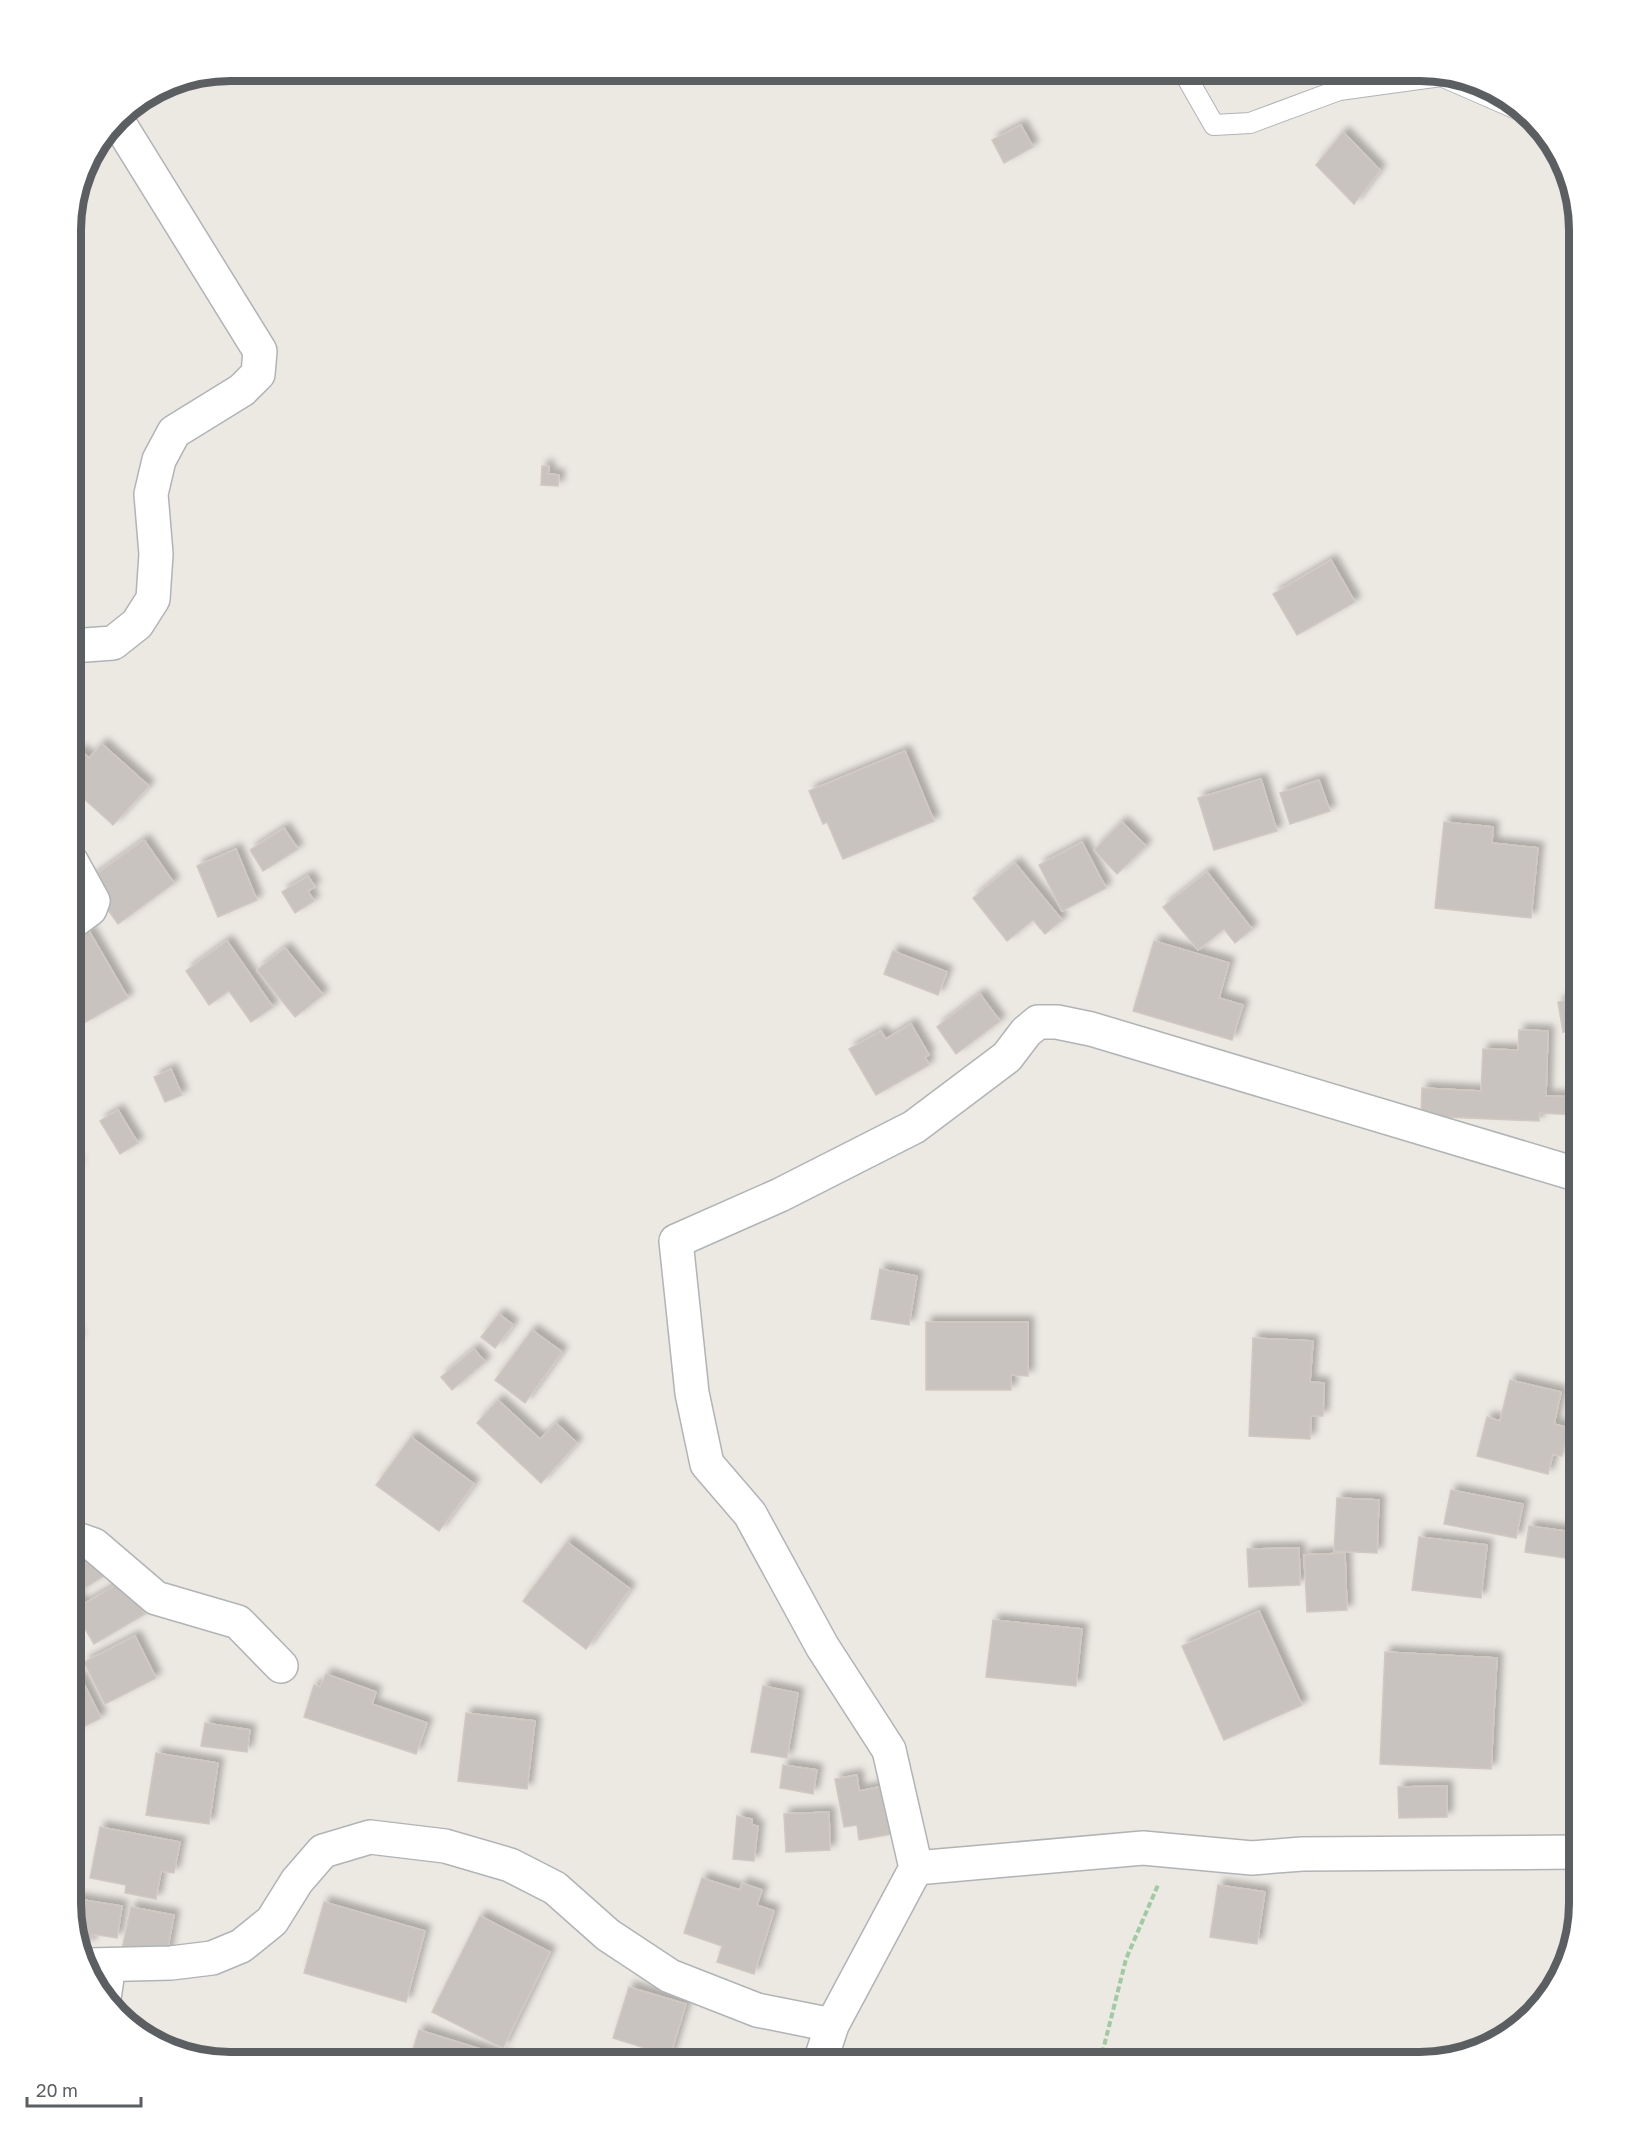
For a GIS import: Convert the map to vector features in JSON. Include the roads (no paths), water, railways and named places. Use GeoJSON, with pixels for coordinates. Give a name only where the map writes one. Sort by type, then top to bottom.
{"type":"FeatureCollection","features":[{"type":"Feature","properties":{"kind":"street"},"geometry":{"type":"LineString","coordinates":[[81,645],[113,643],[137,624],[153,599],[156,554],[151,494],[159,460],[174,432],[242,390],[258,374],[260,351],[122,128]]}},
{"type":"Feature","properties":{"kind":"street"},"geometry":{"type":"LineString","coordinates":[[81,879],[93,901],[90,909],[81,916]]}},
{"type":"Feature","properties":{"kind":"street"},"geometry":{"type":"LineString","coordinates":[[823,2052],[832,2025],[916,1868],[889,1750],[822,1646],[750,1514],[707,1464],[692,1393],[676,1241],[780,1196],[914,1127],[1007,1057],[1026,1032],[1038,1022],[1057,1022],[1091,1029],[1569,1172]]}},
{"type":"Feature","properties":{"kind":"street"},"geometry":{"type":"LineString","coordinates":[[81,1540],[94,1545],[156,1598],[238,1622],[281,1666]]}},
{"type":"Feature","properties":{"kind":"street"},"geometry":{"type":"LineString","coordinates":[[99,1965],[212,1958],[241,1946],[272,1921],[297,1881],[323,1851],[370,1837],[445,1846],[510,1865],[555,1888],[608,1935],[670,1976],[757,2010],[832,2025]]}},
{"type":"Feature","properties":{"kind":"street"},"geometry":{"type":"LineString","coordinates":[[916,1868],[1143,1848],[1252,1858],[1302,1854],[1569,1852]]}},
{"type":"Feature","properties":{"kind":"lane"},"geometry":{"type":"LineString","coordinates":[[1189,81],[1214,125],[1250,123],[1338,90],[1404,81]]}}]}
